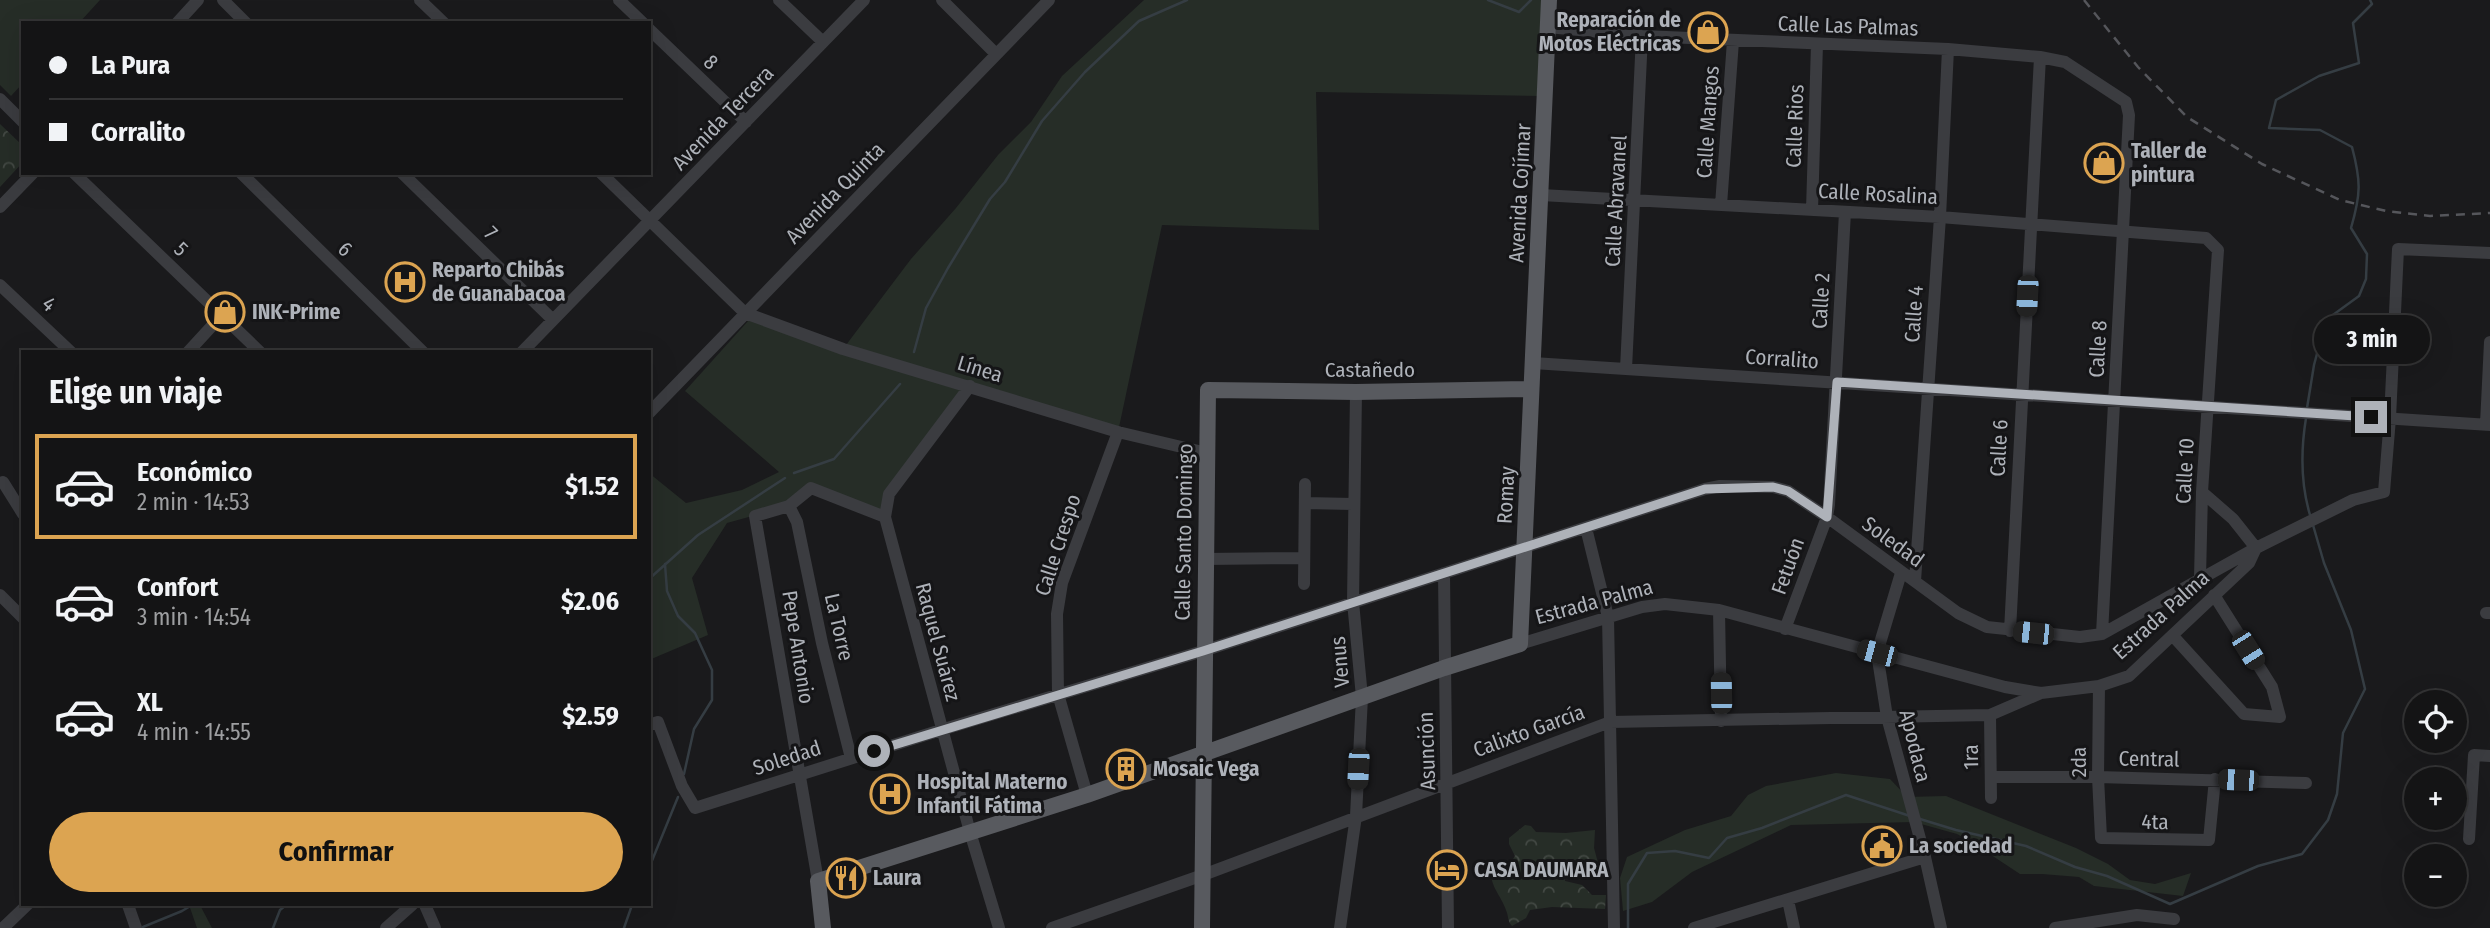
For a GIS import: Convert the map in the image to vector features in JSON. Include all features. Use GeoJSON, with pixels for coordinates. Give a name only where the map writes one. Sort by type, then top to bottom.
{"type":"FeatureCollection","features":[{"type":"Feature","properties":{"kind":"main road","name":"Avenida Cojímar"},"geometry":{"type":"LineString","coordinates":[[1531,389],[1549,0]]}},
{"type":"Feature","properties":{"kind":"main road","name":"Castañedo"},"geometry":{"type":"LineString","coordinates":[[1208,390],[1356,392],[1531,389]]}},
{"type":"Feature","properties":{"kind":"main road","name":"Romay"},"geometry":{"type":"LineString","coordinates":[[1520,644],[1531,389]]}},
{"type":"Feature","properties":{"kind":"main road","name":"Calle Santo Domingo"},"geometry":{"type":"LineString","coordinates":[[1202,928],[1208,390]]}},
{"type":"Feature","properties":{"kind":"main road","name":"Estrada Palma"},"geometry":{"type":"LineString","coordinates":[[818,881],[1087,795],[1444,668],[1520,644]]}},
{"type":"Feature","properties":{"kind":"main road","name":"Pepe Antonio"},"geometry":{"type":"LineString","coordinates":[[818,881],[823,928]]}},
{"type":"Feature","properties":{"kind":"street"},"geometry":{"type":"LineString","coordinates":[[179,21],[198,0]]}},
{"type":"Feature","properties":{"kind":"street"},"geometry":{"type":"LineString","coordinates":[[223,0],[244,21]]}},
{"type":"Feature","properties":{"kind":"street"},"geometry":{"type":"LineString","coordinates":[[420,0],[442,21]]}},
{"type":"Feature","properties":{"kind":"street"},"geometry":{"type":"LineString","coordinates":[[619,0],[641,21]]}},
{"type":"Feature","properties":{"kind":"street"},"geometry":{"type":"LineString","coordinates":[[779,0],[823,42]]}},
{"type":"Feature","properties":{"kind":"street","name":"Avenida Tercera"},"geometry":{"type":"LineString","coordinates":[[524,350],[864,0]]}},
{"type":"Feature","properties":{"kind":"street"},"geometry":{"type":"LineString","coordinates":[[942,0],[996,54]]}},
{"type":"Feature","properties":{"kind":"street","name":"Avenida Quinta"},"geometry":{"type":"LineString","coordinates":[[651,411],[1049,0]]}},
{"type":"Feature","properties":{"kind":"street","name":"Calle Las Palmas"},"geometry":{"type":"LineString","coordinates":[[1548,27],[1732,41],[1948,49],[2040,58],[2066,62],[2126,102],[2129,109]]}},
{"type":"Feature","properties":{"kind":"street","name":"8"},"geometry":{"type":"LineString","coordinates":[[651,31],[746,122]]}},
{"type":"Feature","properties":{"kind":"street","name":"Calle Abravanel"},"geometry":{"type":"LineString","coordinates":[[1626,369],[1642,36]]}},
{"type":"Feature","properties":{"kind":"street","name":"Calle Mangos"},"geometry":{"type":"LineString","coordinates":[[1721,205],[1732,41]]}},
{"type":"Feature","properties":{"kind":"street","name":"Calle Rios"},"geometry":{"type":"LineString","coordinates":[[1812,210],[1817,44]]}},
{"type":"Feature","properties":{"kind":"street","name":"Calle 4"},"geometry":{"type":"LineString","coordinates":[[1915,581],[1940,217],[1948,49]]}},
{"type":"Feature","properties":{"kind":"street","name":"Calle 6"},"geometry":{"type":"LineString","coordinates":[[2010,631],[2040,58]]}},
{"type":"Feature","properties":{"kind":"street"},"geometry":{"type":"LineString","coordinates":[[0,99],[21,120]]}},
{"type":"Feature","properties":{"kind":"street","name":"Calle 8"},"geometry":{"type":"LineString","coordinates":[[2102,634],[2129,109]]}},
{"type":"Feature","properties":{"kind":"street"},"geometry":{"type":"LineString","coordinates":[[0,206],[31,175]]}},
{"type":"Feature","properties":{"kind":"street","name":"5"},"geometry":{"type":"LineString","coordinates":[[76,175],[258,350]]}},
{"type":"Feature","properties":{"kind":"street","name":"6"},"geometry":{"type":"LineString","coordinates":[[243,175],[421,350]]}},
{"type":"Feature","properties":{"kind":"street","name":"7"},"geometry":{"type":"LineString","coordinates":[[404,175],[554,320]]}},
{"type":"Feature","properties":{"kind":"street"},"geometry":{"type":"LineString","coordinates":[[602,175],[745,313]]}},
{"type":"Feature","properties":{"kind":"street","name":"Calle Rosalina"},"geometry":{"type":"LineString","coordinates":[[1541,195],[2031,223],[2206,237],[2212,242]]}},
{"type":"Feature","properties":{"kind":"street","name":"Calle 2"},"geometry":{"type":"LineString","coordinates":[[1827,517],[1845,212]]}},
{"type":"Feature","properties":{"kind":"street","name":"Calle 10"},"geometry":{"type":"LineString","coordinates":[[2200,578],[2202,492],[2218,250],[2212,242]]}},
{"type":"Feature","properties":{"kind":"street"},"geometry":{"type":"LineString","coordinates":[[2390,418],[2398,248],[2490,253]]}},
{"type":"Feature","properties":{"kind":"street","name":"4"},"geometry":{"type":"LineString","coordinates":[[0,285],[69,350]]}},
{"type":"Feature","properties":{"kind":"street","name":"Línea"},"geometry":{"type":"LineString","coordinates":[[745,313],[843,349],[1118,432],[1207,453]]}},
{"type":"Feature","properties":{"kind":"street"},"geometry":{"type":"LineString","coordinates":[[190,350],[222,315]]}},
{"type":"Feature","properties":{"kind":"street"},"geometry":{"type":"LineString","coordinates":[[2488,425],[2490,342]]}},
{"type":"Feature","properties":{"kind":"street","name":"Corralito"},"geometry":{"type":"LineString","coordinates":[[1533,363],[2488,425]]}},
{"type":"Feature","properties":{"kind":"street"},"geometry":{"type":"LineString","coordinates":[[886,517],[889,494],[970,386]]}},
{"type":"Feature","properties":{"kind":"street","name":"Venus"},"geometry":{"type":"LineString","coordinates":[[1340,928],[1356,817],[1362,697],[1353,602],[1356,392]]}},
{"type":"Feature","properties":{"kind":"street","name":"Estrada Palma"},"geometry":{"type":"LineString","coordinates":[[1520,644],[1642,607],[1665,604],[1719,610],[2005,687],[2041,693],[2099,687],[2129,676],[2249,563],[2256,548],[2353,500],[2384,492],[2390,418]]}},
{"type":"Feature","properties":{"kind":"street","name":"Calle Crespo"},"geometry":{"type":"LineString","coordinates":[[1087,795],[1058,694],[1057,614],[1062,583],[1118,432]]}},
{"type":"Feature","properties":{"kind":"street"},"geometry":{"type":"LineString","coordinates":[[3,482],[21,511]]}},
{"type":"Feature","properties":{"kind":"street"},"geometry":{"type":"LineString","coordinates":[[1304,584],[1305,484]]}},
{"type":"Feature","properties":{"kind":"street","name":"Soledad"},"geometry":{"type":"LineString","coordinates":[[651,724],[658,722],[682,786],[695,808],[1203,651],[1720,486],[1773,487],[1788,491],[1958,613],[1987,627],[2010,631],[2080,637],[2102,634],[2256,548]]}},
{"type":"Feature","properties":{"kind":"street","name":"Pepe Antonio"},"geometry":{"type":"LineString","coordinates":[[818,881],[755,516],[789,506],[811,488],[886,517]]}},
{"type":"Feature","properties":{"kind":"street"},"geometry":{"type":"LineString","coordinates":[[2202,492],[2233,519],[2256,548]]}},
{"type":"Feature","properties":{"kind":"street"},"geometry":{"type":"LineString","coordinates":[[1305,503],[1353,504]]}},
{"type":"Feature","properties":{"kind":"street","name":"La Torre"},"geometry":{"type":"LineString","coordinates":[[789,506],[797,522],[822,643],[851,758]]}},
{"type":"Feature","properties":{"kind":"street","name":"Raquel Suárez"},"geometry":{"type":"LineString","coordinates":[[886,517],[970,832],[999,928]]}},
{"type":"Feature","properties":{"kind":"street","name":"Fetuón"},"geometry":{"type":"LineString","coordinates":[[1785,629],[1827,517]]}},
{"type":"Feature","properties":{"kind":"street"},"geometry":{"type":"LineString","coordinates":[[1587,528],[1608,617],[1614,928]]}},
{"type":"Feature","properties":{"kind":"street"},"geometry":{"type":"LineString","coordinates":[[1205,559],[1304,558]]}},
{"type":"Feature","properties":{"kind":"street","name":"Asunción"},"geometry":{"type":"LineString","coordinates":[[1444,573],[1448,928]]}},
{"type":"Feature","properties":{"kind":"street","name":"Apodaca"},"geometry":{"type":"LineString","coordinates":[[1901,573],[1877,653],[1887,717],[1925,857],[1941,928]]}},
{"type":"Feature","properties":{"kind":"street"},"geometry":{"type":"LineString","coordinates":[[0,595],[21,616]]}},
{"type":"Feature","properties":{"kind":"street"},"geometry":{"type":"LineString","coordinates":[[2173,636],[2244,714],[2280,717],[2272,687],[2214,595]]}},
{"type":"Feature","properties":{"kind":"street"},"geometry":{"type":"LineString","coordinates":[[1719,610],[1721,720]]}},
{"type":"Feature","properties":{"kind":"street","name":"2da"},"geometry":{"type":"LineString","coordinates":[[2099,687],[2098,777],[2101,838]]}},
{"type":"Feature","properties":{"kind":"street","name":"Calixto García"},"geometry":{"type":"LineString","coordinates":[[1052,928],[1203,875],[1610,722],[1990,715],[2041,693]]}},
{"type":"Feature","properties":{"kind":"street","name":"1ra"},"geometry":{"type":"LineString","coordinates":[[1990,715],[1991,798]]}},
{"type":"Feature","properties":{"kind":"street"},"geometry":{"type":"LineString","coordinates":[[2469,839],[2474,755],[2490,756]]}},
{"type":"Feature","properties":{"kind":"street","name":"Central"},"geometry":{"type":"LineString","coordinates":[[1991,777],[2215,779],[2305,783]]}},
{"type":"Feature","properties":{"kind":"street","name":"4ta"},"geometry":{"type":"LineString","coordinates":[[2101,838],[2209,840],[2215,779]]}},
{"type":"Feature","properties":{"kind":"street"},"geometry":{"type":"LineString","coordinates":[[1694,928],[1925,857]]}},
{"type":"Feature","properties":{"kind":"street"},"geometry":{"type":"LineString","coordinates":[[1788,900],[1794,928]]}},
{"type":"Feature","properties":{"kind":"street"},"geometry":{"type":"LineString","coordinates":[[3,928],[26,906]]}},
{"type":"Feature","properties":{"kind":"street"},"geometry":{"type":"LineString","coordinates":[[128,906],[135,928]]}},
{"type":"Feature","properties":{"kind":"street"},"geometry":{"type":"LineString","coordinates":[[386,928],[411,906]]}},
{"type":"Feature","properties":{"kind":"street"},"geometry":{"type":"LineString","coordinates":[[425,906],[435,928]]}},
{"type":"Feature","properties":{"kind":"street"},"geometry":{"type":"LineString","coordinates":[[2055,928],[2137,915],[2174,919]]}},
{"type":"Feature","properties":{"kind":"green space"},"geometry":{"type":"Polygon","coordinates":[[[0,0],[100,0],[81,21],[21,21],[21,85],[11,96],[0,85],[0,0]]]}},
{"type":"Feature","properties":{"kind":"green space"},"geometry":{"type":"Polygon","coordinates":[[[1144,0],[1545,0],[1541,96],[1316,92],[1319,230],[1162,225],[1118,432],[970,386],[886,492],[885,517],[811,488],[789,506],[727,523],[692,578],[708,635],[651,659],[651,475],[686,503],[742,490],[779,472],[685,391],[749,320],[843,349],[911,259],[998,155],[1031,122],[1062,76],[1144,0]]]}},
{"type":"Feature","properties":{"kind":"green space"},"geometry":{"type":"Polygon","coordinates":[[[0,124],[21,144],[21,164],[0,187],[0,124]]]}},
{"type":"Feature","properties":{"kind":"green space"},"geometry":{"type":"Polygon","coordinates":[[[1836,773],[1890,779],[1907,797],[1946,796],[2076,848],[2108,864],[2130,880],[2155,884],[2191,873],[2183,896],[2094,886],[2079,877],[2020,874],[1957,834],[1914,822],[1791,825],[1692,872],[1652,902],[1623,911],[1620,878],[1627,857],[1685,830],[1731,816],[1748,795],[1766,786],[1836,773]]]}},
{"type":"Feature","properties":{"kind":"green space"},"geometry":{"type":"Polygon","coordinates":[[[1525,825],[1531,826],[1536,832],[1595,830],[1594,848],[1598,863],[1564,870],[1565,881],[1582,885],[1592,895],[1606,895],[1605,909],[1552,907],[1530,910],[1526,918],[1512,926],[1493,884],[1491,865],[1498,863],[1508,867],[1515,856],[1509,838],[1525,825]]]}},
{"type":"Feature","properties":{"kind":"green space"},"geometry":{"type":"Polygon","coordinates":[[[189,906],[202,906],[212,928],[197,928],[189,906]]]}},
{"type":"Feature","properties":{"kind":"waterway"},"geometry":{"type":"LineString","coordinates":[[914,352],[926,308],[948,268],[1042,121],[1085,72],[1139,21],[1187,0]]}},
{"type":"Feature","properties":{"kind":"waterway"},"geometry":{"type":"LineString","coordinates":[[1488,0],[1519,12],[1531,0]]}},
{"type":"Feature","properties":{"kind":"waterway"},"geometry":{"type":"LineString","coordinates":[[2307,408],[2314,365],[2326,320],[2359,296],[2366,279],[2367,254],[2351,228],[2359,188],[2357,169],[2352,147],[2320,130],[2269,128],[2276,100],[2319,76],[2359,63],[2353,23],[2372,4],[2370,0]]}},
{"type":"Feature","properties":{"kind":"waterway"},"geometry":{"type":"LineString","coordinates":[[794,473],[834,459],[900,384]]}},
{"type":"Feature","properties":{"kind":"waterway"},"geometry":{"type":"LineString","coordinates":[[2306,418],[2303,467],[2310,515]]}},
{"type":"Feature","properties":{"kind":"waterway"},"geometry":{"type":"LineString","coordinates":[[651,577],[698,535],[785,478]]}},
{"type":"Feature","properties":{"kind":"waterway"},"geometry":{"type":"LineString","coordinates":[[1920,819],[2026,846],[2075,867],[2107,876],[2170,904],[2258,866],[2302,854],[2328,820],[2337,794],[2343,733],[2365,689],[2351,630],[2324,563],[2313,525]]}},
{"type":"Feature","properties":{"kind":"waterway"},"geometry":{"type":"LineString","coordinates":[[665,564],[667,591],[678,616],[695,633],[712,670],[712,700],[694,729],[684,774]]}},
{"type":"Feature","properties":{"kind":"waterway"},"geometry":{"type":"LineString","coordinates":[[1628,928],[1628,884],[1647,853],[1675,851],[1709,858],[1727,838],[1762,828],[1846,795],[1910,816]]}},
{"type":"Feature","properties":{"kind":"waterway"},"geometry":{"type":"LineString","coordinates":[[651,863],[678,797]]}},
{"type":"Feature","properties":{"kind":"waterway"},"geometry":{"type":"LineString","coordinates":[[143,927],[190,906]]}},
{"type":"Feature","properties":{"kind":"waterway"},"geometry":{"type":"LineString","coordinates":[[273,928],[280,910],[285,906]]}},
{"type":"Feature","properties":{"kind":"waterway"},"geometry":{"type":"LineString","coordinates":[[624,928],[632,906]]}},
{"type":"Feature","properties":{"kind":"railway"},"geometry":{"type":"LineString","coordinates":[[2084,0],[2138,67],[2187,117],[2262,164],[2340,200],[2386,211],[2430,216],[2490,213]]}},
{"type":"Feature","properties":{"kind":"place","name":"Reparación de Motos Eléctricas"},"geometry":{"type":"Point","coordinates":[1708,32]}},
{"type":"Feature","properties":{"kind":"place","name":"Taller de pintura"},"geometry":{"type":"Point","coordinates":[2104,163]}},
{"type":"Feature","properties":{"kind":"place","name":"Reparto Chibás de Guanabacoa"},"geometry":{"type":"Point","coordinates":[405,282]}},
{"type":"Feature","properties":{"kind":"place","name":"INK-Prime"},"geometry":{"type":"Point","coordinates":[225,312]}},
{"type":"Feature","properties":{"kind":"place","name":"Mosaic Vega"},"geometry":{"type":"Point","coordinates":[1126,769]}},
{"type":"Feature","properties":{"kind":"place","name":"Hospital Materno Infantil Fátima"},"geometry":{"type":"Point","coordinates":[890,794]}},
{"type":"Feature","properties":{"kind":"place","name":"La sociedad"},"geometry":{"type":"Point","coordinates":[1882,846]}},
{"type":"Feature","properties":{"kind":"place","name":"CASA DAUMARA"},"geometry":{"type":"Point","coordinates":[1447,870]}},
{"type":"Feature","properties":{"kind":"place","name":"Laura"},"geometry":{"type":"Point","coordinates":[846,878]}},
{"type":"Feature","properties":{"kind":"route"},"geometry":{"type":"LineString","coordinates":[[874,751],[1203,651],[1705,489],[1720,486],[1773,487],[1788,491],[1827,517],[1837,382],[2371,417]]}}]}
